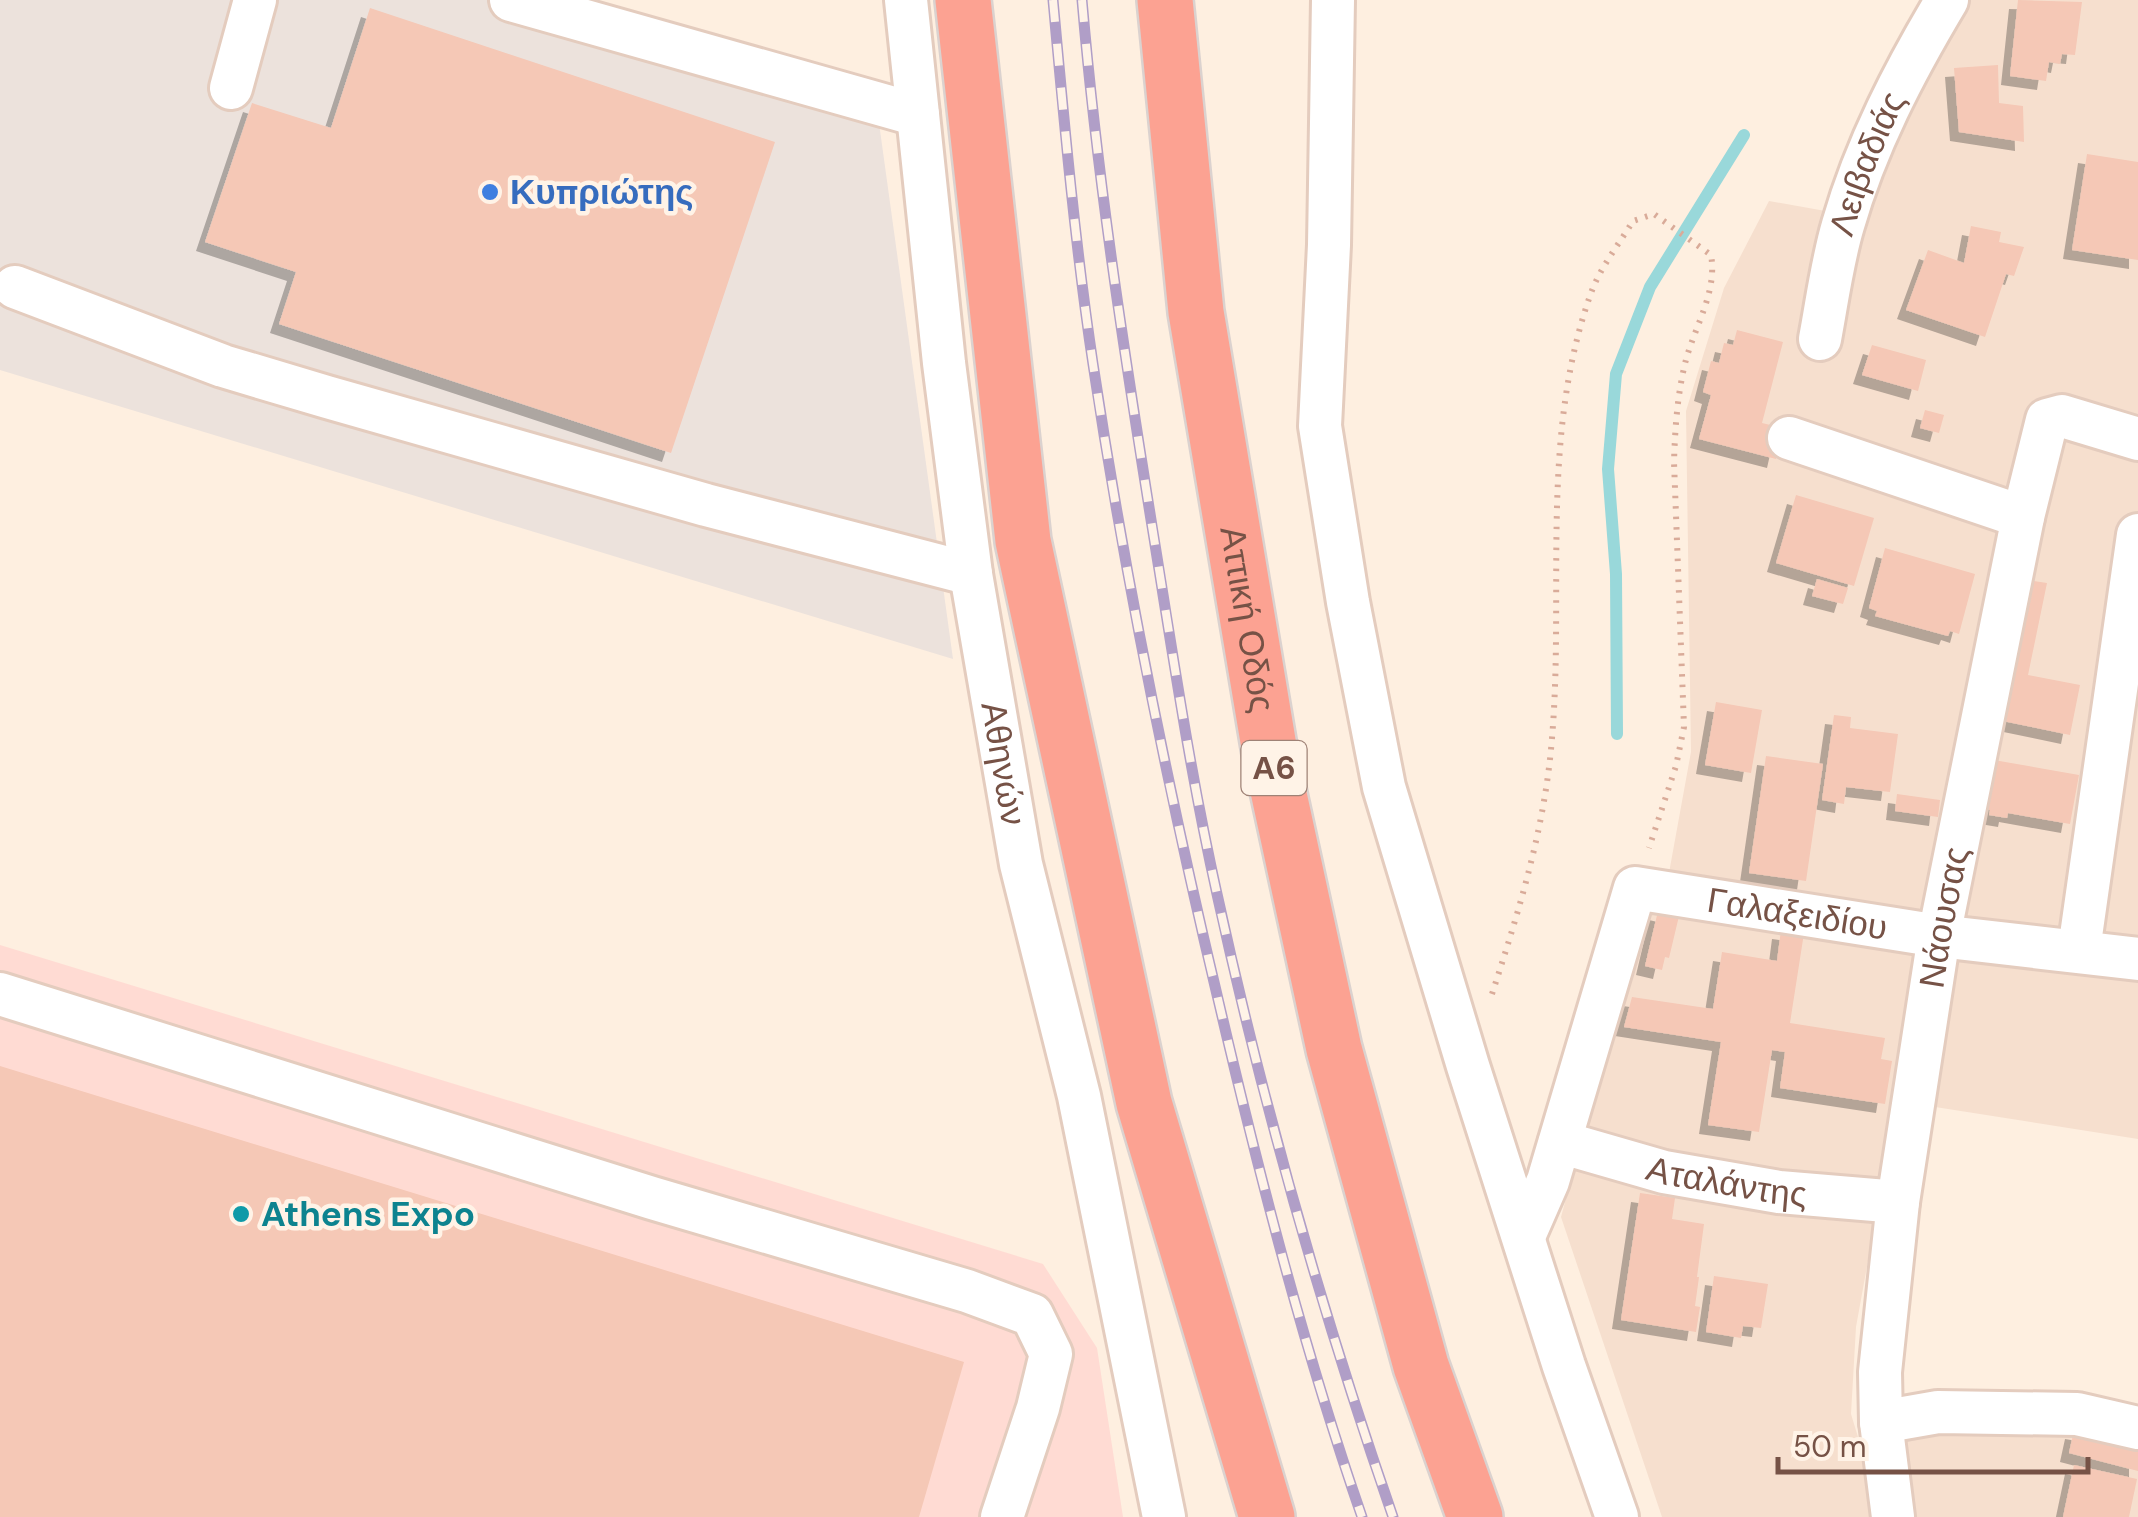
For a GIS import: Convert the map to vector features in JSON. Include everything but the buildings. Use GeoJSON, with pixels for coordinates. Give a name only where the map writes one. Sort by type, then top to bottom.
{"type":"FeatureCollection","features":[{"type":"Feature","properties":{"kind":"highway"},"geometry":{"type":"LineString","coordinates":[[963,0],[1023,541],[1144,1103],[1267,1517]]}},
{"type":"Feature","properties":{"kind":"highway","name":"Αττική Οδός"},"geometry":{"type":"LineString","coordinates":[[1165,0],[1196,312],[1270,753],[1339,1068],[1421,1366],[1475,1517]]}},
{"type":"Feature","properties":{"kind":"street"},"geometry":{"type":"LineString","coordinates":[[230,88],[255,0]]}},
{"type":"Feature","properties":{"kind":"street"},"geometry":{"type":"LineString","coordinates":[[511,0],[918,114]]}},
{"type":"Feature","properties":{"kind":"street","name":"Αθηνών"},"geometry":{"type":"LineString","coordinates":[[906,0],[944,364],[971,574],[1020,864],[1079,1096],[1164,1517]]}},
{"type":"Feature","properties":{"kind":"street"},"geometry":{"type":"LineString","coordinates":[[1332,0],[1320,426],[1348,602],[1384,787],[1468,1066],[1617,1517]]}},
{"type":"Feature","properties":{"kind":"street","name":"Λειβαδιάς"},"geometry":{"type":"LineString","coordinates":[[1820,339],[1842,229],[1862,164],[1947,0]]}},
{"type":"Feature","properties":{"kind":"street"},"geometry":{"type":"LineString","coordinates":[[15,287],[223,366],[706,504],[971,574]]}},
{"type":"Feature","properties":{"kind":"street","name":"Νάουσας"},"geometry":{"type":"LineString","coordinates":[[1896,1516],[1881,1422],[1880,1372],[1898,1202],[1939,936],[2023,518],[2046,420],[2062,416],[2138,438]]}},
{"type":"Feature","properties":{"kind":"street"},"geometry":{"type":"LineString","coordinates":[[1789,438],[2023,518]]}},
{"type":"Feature","properties":{"kind":"street"},"geometry":{"type":"LineString","coordinates":[[2079,950],[2138,536]]}},
{"type":"Feature","properties":{"kind":"street"},"geometry":{"type":"LineString","coordinates":[[1524,1236],[1548,1181],[1636,888]]}},
{"type":"Feature","properties":{"kind":"street","name":"Γαλαξειδίου"},"geometry":{"type":"LineString","coordinates":[[1636,888],[1939,936],[2138,958]]}},
{"type":"Feature","properties":{"kind":"street"},"geometry":{"type":"LineString","coordinates":[[0,994],[1032,1314],[1051,1354],[1038,1408],[1002,1517]]}},
{"type":"Feature","properties":{"kind":"street","name":"Αταλάντης"},"geometry":{"type":"LineString","coordinates":[[1560,1142],[1664,1172],[1779,1192],[1898,1202]]}},
{"type":"Feature","properties":{"kind":"street"},"geometry":{"type":"LineString","coordinates":[[1881,1422],[1938,1412],[2077,1414],[2138,1428]]}},
{"type":"Feature","properties":{"kind":"path"},"geometry":{"type":"LineString","coordinates":[[1468,1066],[1531,869],[1550,758],[1559,448],[1566,376],[1592,288],[1633,221],[1654,214],[1711,255],[1714,274],[1684,365],[1675,418],[1684,727],[1676,766],[1636,888]]}},
{"type":"Feature","properties":{"kind":"shaded area"},"geometry":{"type":"Polygon","coordinates":[[[0,0],[551,0],[875,94],[953,659],[0,370],[0,0]]]}},
{"type":"Feature","properties":{"kind":"shaded area"},"geometry":{"type":"Polygon","coordinates":[[[1922,0],[2138,0],[2138,1139],[1897,1101],[1856,1327],[1851,1414],[1858,1437],[1903,1434],[1946,1420],[2138,1436],[2138,1517],[1662,1517],[1561,1217],[1643,913],[1669,873],[1691,752],[1686,411],[1724,288],[1769,201],[1831,212],[1906,23],[1922,0]]]}},
{"type":"Feature","properties":{"kind":"shaded area","name":"Athens Expo"},"geometry":{"type":"Polygon","coordinates":[[[0,945],[1043,1264],[1097,1348],[1123,1517],[0,1517],[0,945]]]}},
{"type":"Feature","properties":{"kind":"waterway"},"geometry":{"type":"LineString","coordinates":[[1617,734],[1616,574],[1608,469],[1616,374],[1650,287],[1744,135]]}},
{"type":"Feature","properties":{"kind":"railway"},"geometry":{"type":"LineString","coordinates":[[1053,0],[1087,319],[1119,524],[1165,762],[1266,1195],[1320,1389],[1362,1517]]}},
{"type":"Feature","properties":{"kind":"railway"},"geometry":{"type":"LineString","coordinates":[[1082,0],[1095,132],[1122,329],[1207,848],[1254,1052],[1296,1208],[1393,1517]]}},
{"type":"Feature","properties":{"kind":"place","name":"Κυπριώτης"},"geometry":{"type":"Point","coordinates":[490,192]}},
{"type":"Feature","properties":{"kind":"place","name":"Athens Expo"},"geometry":{"type":"Point","coordinates":[241,1214]}}]}
